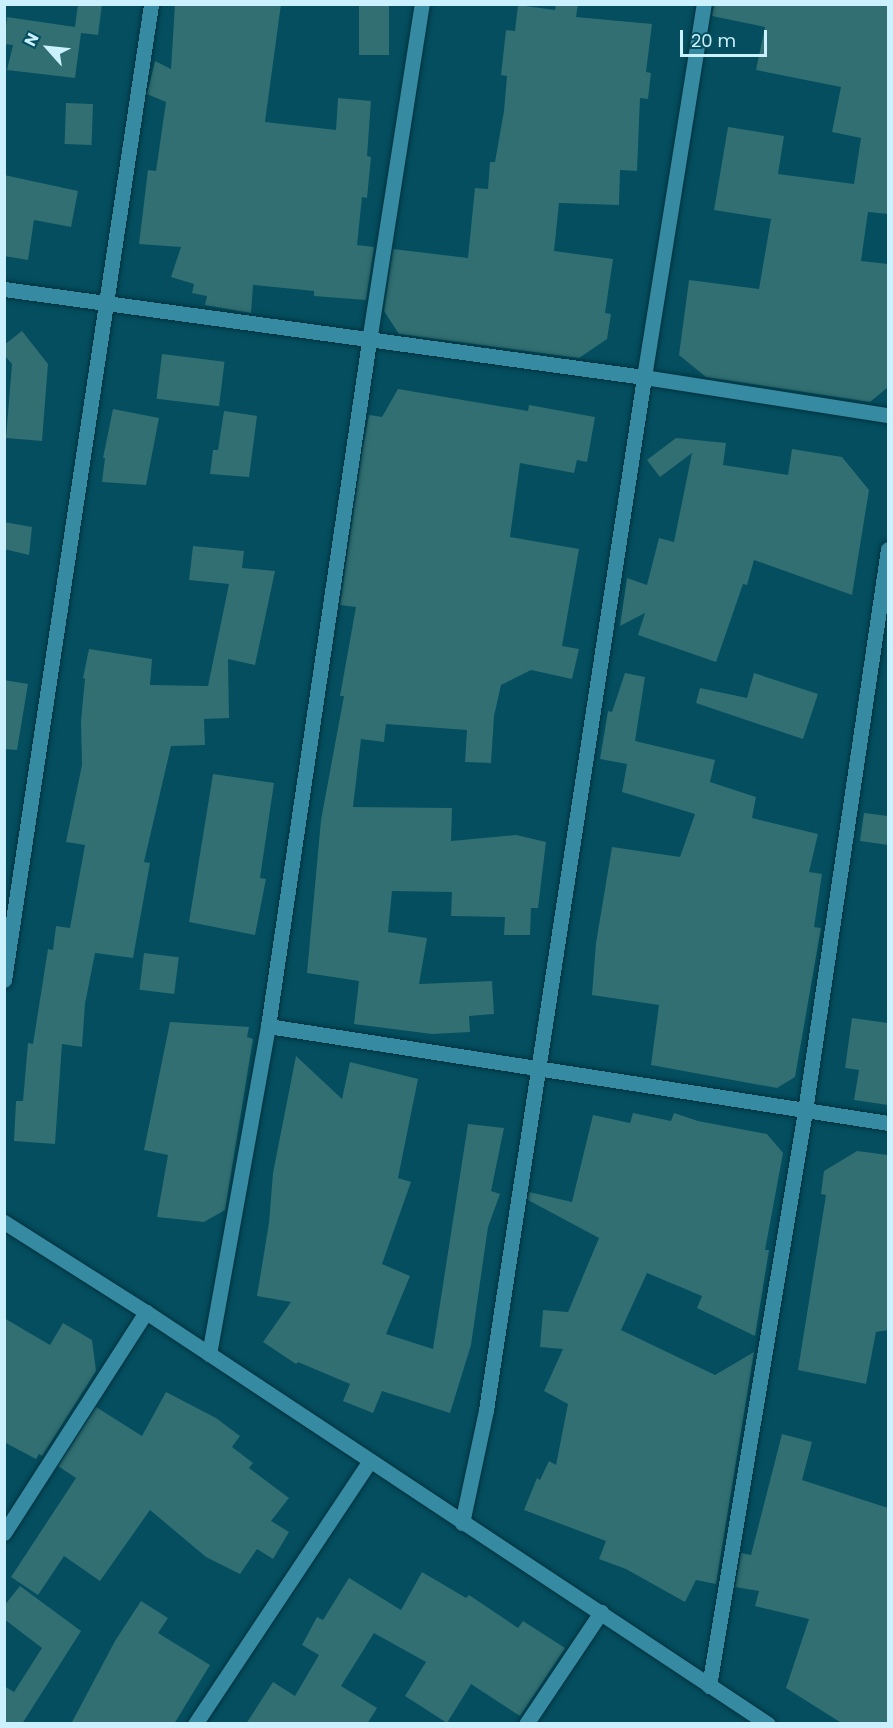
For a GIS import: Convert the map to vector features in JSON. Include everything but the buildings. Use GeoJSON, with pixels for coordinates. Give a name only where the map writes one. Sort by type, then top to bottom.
{"type":"FeatureCollection","features":[{"type":"Feature","properties":{"kind":"street"},"geometry":{"type":"LineString","coordinates":[[4,980],[151,4]]}},
{"type":"Feature","properties":{"kind":"street"},"geometry":{"type":"LineString","coordinates":[[209,1354],[268,1026],[369,341],[422,4]]}},
{"type":"Feature","properties":{"kind":"street"},"geometry":{"type":"LineString","coordinates":[[462,1523],[486,1410],[540,1070],[644,377],[704,4]]}},
{"type":"Feature","properties":{"kind":"street"},"geometry":{"type":"LineString","coordinates":[[4,290],[644,377],[888,414]]}},
{"type":"Feature","properties":{"kind":"street"},"geometry":{"type":"LineString","coordinates":[[709,1686],[805,1111],[888,549]]}},
{"type":"Feature","properties":{"kind":"street"},"geometry":{"type":"LineString","coordinates":[[268,1026],[888,1124]]}},
{"type":"Feature","properties":{"kind":"street"},"geometry":{"type":"LineString","coordinates":[[4,1222],[146,1312],[369,1462],[601,1612],[768,1724]]}},
{"type":"Feature","properties":{"kind":"street"},"geometry":{"type":"LineString","coordinates":[[4,1533],[146,1312]]}},
{"type":"Feature","properties":{"kind":"street"},"geometry":{"type":"LineString","coordinates":[[195,1724],[369,1462]]}},
{"type":"Feature","properties":{"kind":"street"},"geometry":{"type":"LineString","coordinates":[[526,1724],[601,1612]]}}]}
